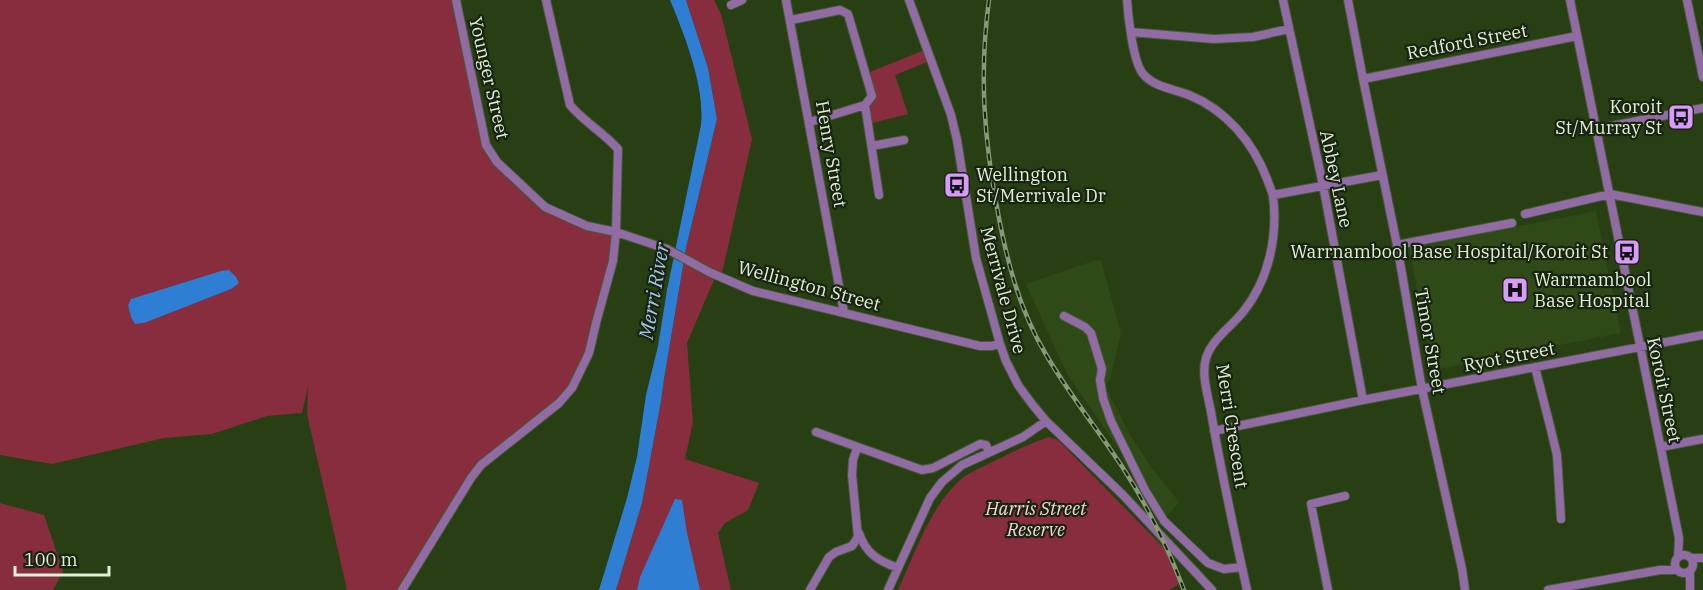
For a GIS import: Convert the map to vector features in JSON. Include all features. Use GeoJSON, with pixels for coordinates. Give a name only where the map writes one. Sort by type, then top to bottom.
{"type":"FeatureCollection","features":[{"type":"Feature","properties":{"kind":"street","name":"Younger Street"},"geometry":{"type":"LineString","coordinates":[[456,0],[486,145],[497,162],[545,207],[587,226],[616,232]]}},
{"type":"Feature","properties":{"kind":"street"},"geometry":{"type":"LineString","coordinates":[[402,590],[481,465],[559,403],[572,388],[589,353],[613,261],[618,149],[610,139],[578,115],[570,105],[546,0]]}},
{"type":"Feature","properties":{"kind":"street"},"geometry":{"type":"LineString","coordinates":[[731,5],[742,0]]}},
{"type":"Feature","properties":{"kind":"street","name":"Henry Street"},"geometry":{"type":"LineString","coordinates":[[786,0],[844,313]]}},
{"type":"Feature","properties":{"kind":"street","name":"Merrivale Drive"},"geometry":{"type":"LineString","coordinates":[[909,0],[951,115],[976,258],[1000,344],[1018,385],[1046,421],[1122,494],[1212,590]]}},
{"type":"Feature","properties":{"kind":"street","name":"Merri Crescent"},"geometry":{"type":"LineString","coordinates":[[1127,0],[1136,57],[1142,73],[1150,81],[1200,100],[1231,123],[1253,150],[1263,168],[1273,195],[1273,237],[1262,281],[1243,312],[1212,344],[1204,369],[1214,431],[1246,588]]}},
{"type":"Feature","properties":{"kind":"street","name":"Abbey Lane"},"geometry":{"type":"LineString","coordinates":[[1282,0],[1323,185],[1363,400]]}},
{"type":"Feature","properties":{"kind":"street","name":"Timor Street"},"geometry":{"type":"LineString","coordinates":[[1348,0],[1397,245],[1422,389],[1467,590]]}},
{"type":"Feature","properties":{"kind":"street","name":"Koroit Street"},"geometry":{"type":"LineString","coordinates":[[1570,0],[1679,538],[1689,557]]}},
{"type":"Feature","properties":{"kind":"street"},"geometry":{"type":"LineString","coordinates":[[1688,0],[1703,77]]}},
{"type":"Feature","properties":{"kind":"street"},"geometry":{"type":"LineString","coordinates":[[791,20],[840,10],[848,14],[872,96],[866,105],[810,122]]}},
{"type":"Feature","properties":{"kind":"street"},"geometry":{"type":"LineString","coordinates":[[1131,32],[1214,39],[1253,37],[1289,29]]}},
{"type":"Feature","properties":{"kind":"street","name":"Redford Street"},"geometry":{"type":"LineString","coordinates":[[1363,78],[1577,36]]}},
{"type":"Feature","properties":{"kind":"street"},"geometry":{"type":"LineString","coordinates":[[866,105],[879,195]]}},
{"type":"Feature","properties":{"kind":"street"},"geometry":{"type":"LineString","coordinates":[[1597,129],[1703,108]]}},
{"type":"Feature","properties":{"kind":"street"},"geometry":{"type":"LineString","coordinates":[[872,146],[904,140]]}},
{"type":"Feature","properties":{"kind":"street"},"geometry":{"type":"LineString","coordinates":[[1273,195],[1382,175]]}},
{"type":"Feature","properties":{"kind":"street"},"geometry":{"type":"LineString","coordinates":[[1525,214],[1610,195],[1703,212]]}},
{"type":"Feature","properties":{"kind":"street"},"geometry":{"type":"LineString","coordinates":[[1397,245],[1512,223]]}},
{"type":"Feature","properties":{"kind":"street","name":"Wellington Street"},"geometry":{"type":"LineString","coordinates":[[616,232],[667,249],[709,272],[753,291],[980,346],[1000,344]]}},
{"type":"Feature","properties":{"kind":"street"},"geometry":{"type":"LineString","coordinates":[[1064,316],[1085,327],[1090,333],[1102,369],[1100,380],[1103,398],[1111,422],[1157,511],[1172,530],[1208,563],[1224,569],[1242,567]]}},
{"type":"Feature","properties":{"kind":"street","name":"Ryot Street"},"geometry":{"type":"LineString","coordinates":[[1214,431],[1703,335]]}},
{"type":"Feature","properties":{"kind":"street"},"geometry":{"type":"LineString","coordinates":[[1535,368],[1557,456],[1561,519]]}},
{"type":"Feature","properties":{"kind":"street"},"geometry":{"type":"LineString","coordinates":[[888,590],[936,489],[954,471],[1023,437],[1046,421]]}},
{"type":"Feature","properties":{"kind":"street"},"geometry":{"type":"LineString","coordinates":[[816,432],[924,470],[933,468],[980,444],[986,445],[989,452]]}},
{"type":"Feature","properties":{"kind":"street"},"geometry":{"type":"LineString","coordinates":[[1660,447],[1703,439]]}},
{"type":"Feature","properties":{"kind":"street"},"geometry":{"type":"LineString","coordinates":[[847,549],[857,541],[858,537],[852,475],[857,448]]}},
{"type":"Feature","properties":{"kind":"street"},"geometry":{"type":"LineString","coordinates":[[1328,590],[1311,504],[1345,496]]}},
{"type":"Feature","properties":{"kind":"street"},"geometry":{"type":"LineString","coordinates":[[858,527],[866,548],[878,560]]}},
{"type":"Feature","properties":{"kind":"street","name":"Koroit Street"},"geometry":{"type":"LineString","coordinates":[[1677,559],[1679,538]]}},
{"type":"Feature","properties":{"kind":"street"},"geometry":{"type":"LineString","coordinates":[[810,590],[829,557],[847,549],[861,550],[898,568]]}},
{"type":"Feature","properties":{"kind":"street"},"geometry":{"type":"LineString","coordinates":[[1660,570],[1683,555],[1703,558]]}},
{"type":"Feature","properties":{"kind":"street"},"geometry":{"type":"LineString","coordinates":[[1689,557],[1693,563],[1690,589]]}},
{"type":"Feature","properties":{"kind":"street"},"geometry":{"type":"LineString","coordinates":[[1677,559],[1679,571],[1690,589]]}},
{"type":"Feature","properties":{"kind":"street"},"geometry":{"type":"LineString","coordinates":[[1548,590],[1573,588],[1660,570],[1686,573],[1703,563]]}},
{"type":"Feature","properties":{"kind":"shaded area","name":"Warrnambool Base Hospital"},"geometry":{"type":"Polygon","coordinates":[[[1596,211],[1621,333],[1433,370],[1409,248],[1596,211]]]}},
{"type":"Feature","properties":{"kind":"shaded area"},"geometry":{"type":"Polygon","coordinates":[[[1096,260],[1101,261],[1121,333],[1110,380],[1105,386],[1130,435],[1151,467],[1179,502],[1166,517],[1067,374],[1026,284],[1096,260]]]}},
{"type":"Feature","properties":{"kind":"green space"},"geometry":{"type":"Polygon","coordinates":[[[0,0],[456,0],[481,126],[497,162],[545,207],[587,226],[616,232],[589,353],[572,388],[481,465],[402,590],[347,590],[307,414],[308,387],[302,413],[267,416],[212,434],[164,438],[52,464],[0,455],[0,0]]]}},
{"type":"Feature","properties":{"kind":"green space"},"geometry":{"type":"Polygon","coordinates":[[[686,0],[714,0],[721,14],[752,139],[723,269],[720,277],[716,275],[687,343],[693,422],[685,459],[759,483],[748,510],[725,523],[718,533],[731,590],[616,590],[642,503],[686,248],[717,119],[708,68],[686,0]]]}},
{"type":"Feature","properties":{"kind":"green space"},"geometry":{"type":"Polygon","coordinates":[[[927,49],[932,60],[895,75],[908,114],[868,124],[865,105],[872,96],[865,74],[927,49]]]}},
{"type":"Feature","properties":{"kind":"green space","name":"Harris Street Reserve"},"geometry":{"type":"Polygon","coordinates":[[[1049,437],[1058,440],[1164,548],[1181,583],[1169,590],[898,590],[931,518],[958,482],[990,463],[1049,437]]]}},
{"type":"Feature","properties":{"kind":"green space"},"geometry":{"type":"Polygon","coordinates":[[[0,503],[44,515],[63,571],[53,590],[0,590],[0,503]]]}},
{"type":"Feature","properties":{"kind":"water"},"geometry":{"type":"Polygon","coordinates":[[[670,0],[686,0],[708,68],[717,119],[686,248],[642,503],[616,590],[599,590],[637,457],[646,395],[658,346],[667,290],[701,125],[697,78],[670,0]]]}},
{"type":"Feature","properties":{"kind":"water"},"geometry":{"type":"Polygon","coordinates":[[[229,270],[239,283],[231,289],[144,323],[135,324],[131,317],[128,305],[131,299],[229,270]]]}},
{"type":"Feature","properties":{"kind":"water"},"geometry":{"type":"Polygon","coordinates":[[[675,499],[682,500],[700,590],[637,590],[640,577],[675,499]]]}},
{"type":"Feature","properties":{"kind":"railway"},"geometry":{"type":"LineString","coordinates":[[989,0],[984,54],[986,133],[998,213],[1015,284],[1035,335],[1062,381],[1132,482],[1171,558],[1184,590]]}},
{"type":"Feature","properties":{"kind":"place","name":"Koroit St/Murray St"},"geometry":{"type":"Point","coordinates":[1681,117]}},
{"type":"Feature","properties":{"kind":"place","name":"Wellington St/Merrivale Dr"},"geometry":{"type":"Point","coordinates":[957,185]}},
{"type":"Feature","properties":{"kind":"place","name":"Warrnambool Base Hospital/Koroit St"},"geometry":{"type":"Point","coordinates":[1627,252]}},
{"type":"Feature","properties":{"kind":"place","name":"Warrnambool Base Hospital"},"geometry":{"type":"Point","coordinates":[1515,290]}},
{"type":"Feature","properties":{"kind":"water label","name":"Merri River"},"geometry":{"type":"Point","coordinates":[654,291]}}]}
